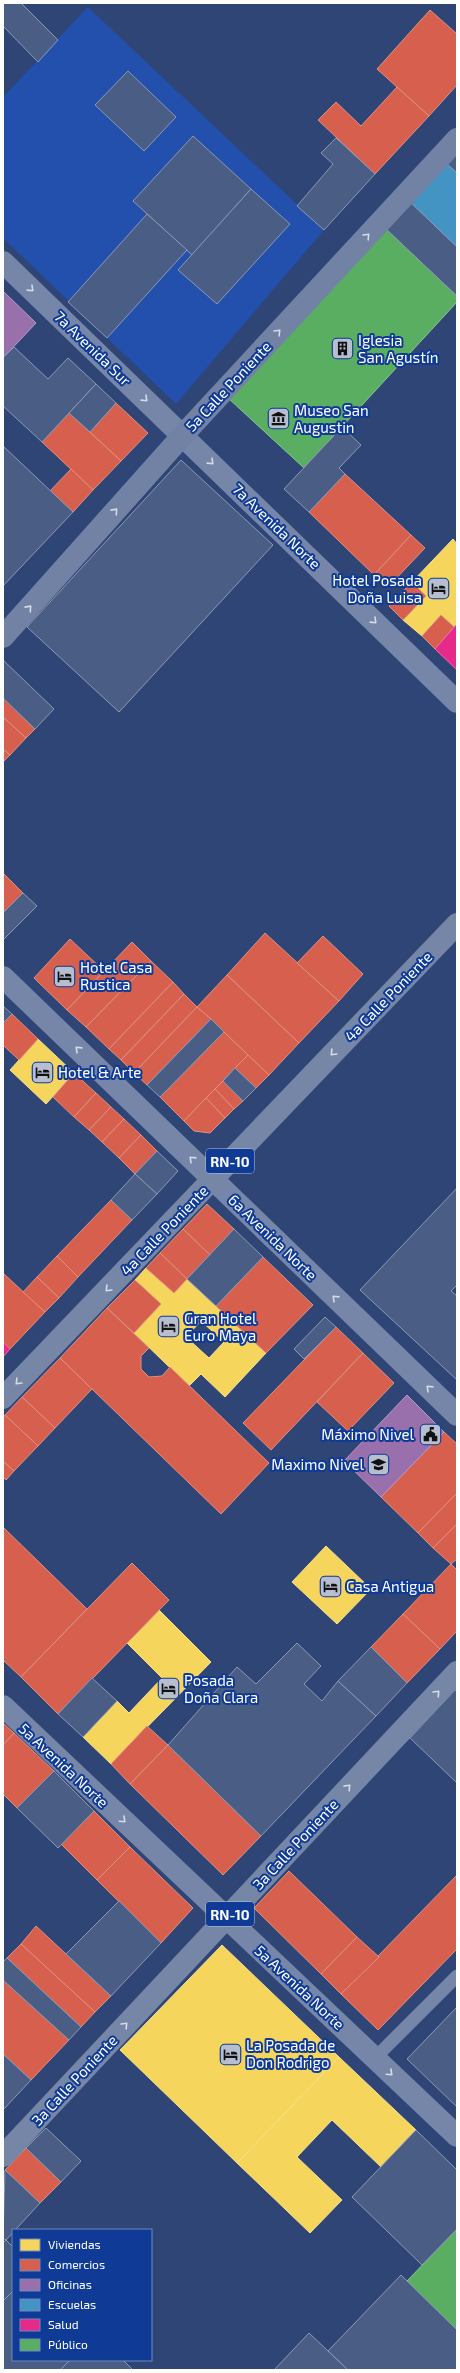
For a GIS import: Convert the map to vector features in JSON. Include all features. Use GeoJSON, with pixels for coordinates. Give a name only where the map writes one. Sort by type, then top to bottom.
{"type":"FeatureCollection","features":[{"type":"Feature","properties":{"kind":"main road","name":"5a Calle Poniente"},"geometry":{"type":"LineString","coordinates":[[3,637],[183,434],[457,139]]}},
{"type":"Feature","properties":{"kind":"main road","name":"4a Calle Poniente"},"geometry":{"type":"LineString","coordinates":[[3,1398],[457,924]]}},
{"type":"Feature","properties":{"kind":"main road","name":"3a Calle Poniente"},"geometry":{"type":"LineString","coordinates":[[3,2156],[457,1672]]}},
{"type":"Feature","properties":{"kind":"street","name":"7a Avenida Sur"},"geometry":{"type":"LineString","coordinates":[[3,262],[183,434]]}},
{"type":"Feature","properties":{"kind":"street","name":"7a Avenida Norte"},"geometry":{"type":"LineString","coordinates":[[183,434],[457,702]]}},
{"type":"Feature","properties":{"kind":"street","name":"6a Avenida Norte"},"geometry":{"type":"LineString","coordinates":[[3,977],[457,1415]]}},
{"type":"Feature","properties":{"kind":"street","name":"5a Avenida Norte"},"geometry":{"type":"LineString","coordinates":[[3,1706],[457,2136]]}},
{"type":"Feature","properties":{"kind":"lane"},"geometry":{"type":"LineString","coordinates":[[374,2058],[457,1976]]}},
{"type":"Feature","properties":{"kind":"shaded area"},"geometry":{"type":"Polygon","coordinates":[[[88,7],[324,230],[176,404],[3,238],[3,97],[88,7]]]}},
{"type":"Feature","properties":{"kind":"building: Viviendas","name":"Hotel Posada Doña Luisa"},"geometry":{"type":"Polygon","coordinates":[[[453,539],[457,544],[457,624],[454,627],[441,615],[422,636],[403,620],[426,596],[412,582],[453,539]]]}},
{"type":"Feature","properties":{"kind":"building: Viviendas","name":"Hotel & Arte"},"geometry":{"type":"Polygon","coordinates":[[[38,1039],[74,1073],[46,1104],[10,1070],[38,1039]]]}},
{"type":"Feature","properties":{"kind":"building: Viviendas","name":"Gran Hotel Euro Maya"},"geometry":{"type":"Polygon","coordinates":[[[146,1268],[174,1293],[187,1279],[266,1353],[225,1397],[201,1374],[189,1386],[134,1333],[161,1304],[135,1280],[146,1268]],[[201,1321],[186,1337],[209,1358],[224,1342],[201,1321]]]}},
{"type":"Feature","properties":{"kind":"building: Viviendas","name":"Casa Antigua"},"geometry":{"type":"Polygon","coordinates":[[[326,1546],[371,1589],[337,1624],[292,1582],[326,1546]]]}},
{"type":"Feature","properties":{"kind":"building: Viviendas","name":"Posada Doña Clara"},"geometry":{"type":"Polygon","coordinates":[[[159,1610],[211,1662],[111,1764],[83,1737],[117,1701],[129,1713],[162,1678],[127,1643],[159,1610]]]}},
{"type":"Feature","properties":{"kind":"building: Viviendas","name":"La Posada de Don Rodrigo"},"geometry":{"type":"Polygon","coordinates":[[[222,1945],[339,2057],[237,2163],[120,2050],[222,1945]]]}},
{"type":"Feature","properties":{"kind":"building: Viviendas"},"geometry":{"type":"Polygon","coordinates":[[[339,2057],[416,2130],[381,2167],[332,2120],[297,2157],[342,2200],[310,2233],[237,2163],[339,2057]]]}},
{"type":"Feature","properties":{"kind":"building: Comercios"},"geometry":{"type":"Polygon","coordinates":[[[430,10],[457,34],[457,85],[429,116],[377,69],[430,10]]]}},
{"type":"Feature","properties":{"kind":"building: Comercios"},"geometry":{"type":"Polygon","coordinates":[[[397,87],[429,116],[375,174],[318,120],[336,102],[361,126],[397,87]]]}},
{"type":"Feature","properties":{"kind":"building: Comercios"},"geometry":{"type":"Polygon","coordinates":[[[116,403],[148,433],[121,461],[90,432],[116,403]]]}},
{"type":"Feature","properties":{"kind":"building: Comercios"},"geometry":{"type":"Polygon","coordinates":[[[69,413],[121,461],[93,490],[42,442],[69,413]]]}},
{"type":"Feature","properties":{"kind":"building: Comercios"},"geometry":{"type":"Polygon","coordinates":[[[71,469],[93,490],[73,512],[50,491],[71,469]]]}},
{"type":"Feature","properties":{"kind":"building: Comercios"},"geometry":{"type":"Polygon","coordinates":[[[345,474],[411,535],[374,575],[309,512],[345,474]]]}},
{"type":"Feature","properties":{"kind":"building: Comercios"},"geometry":{"type":"Polygon","coordinates":[[[411,535],[425,548],[388,587],[374,575],[411,535]]]}},
{"type":"Feature","properties":{"kind":"building: Comercios"},"geometry":{"type":"Polygon","coordinates":[[[412,582],[426,596],[403,620],[389,606],[412,582]]]}},
{"type":"Feature","properties":{"kind":"building: Comercios"},"geometry":{"type":"Polygon","coordinates":[[[441,615],[454,627],[435,649],[422,636],[441,615]]]}},
{"type":"Feature","properties":{"kind":"building: Comercios"},"geometry":{"type":"Polygon","coordinates":[[[3,698],[35,729],[26,738],[3,717],[3,698]]]}},
{"type":"Feature","properties":{"kind":"building: Comercios"},"geometry":{"type":"Polygon","coordinates":[[[3,717],[26,738],[10,755],[3,749],[3,717]]]}},
{"type":"Feature","properties":{"kind":"building: Comercios"},"geometry":{"type":"Polygon","coordinates":[[[3,749],[10,755],[3,762],[3,749]]]}},
{"type":"Feature","properties":{"kind":"building: Comercios"},"geometry":{"type":"Polygon","coordinates":[[[3,873],[23,893],[3,913],[3,873]]]}},
{"type":"Feature","properties":{"kind":"building: Comercios"},"geometry":{"type":"Polygon","coordinates":[[[265,933],[339,1001],[299,1043],[227,975],[265,933]]]}},
{"type":"Feature","properties":{"kind":"building: Comercios"},"geometry":{"type":"Polygon","coordinates":[[[323,936],[363,974],[339,1001],[297,963],[323,936]]]}},
{"type":"Feature","properties":{"kind":"building: Comercios"},"geometry":{"type":"Polygon","coordinates":[[[70,939],[104,971],[67,1010],[34,978],[70,939]]]}},
{"type":"Feature","properties":{"kind":"building: Comercios"},"geometry":{"type":"Polygon","coordinates":[[[132,942],[151,961],[86,1027],[67,1010],[132,942]]]}},
{"type":"Feature","properties":{"kind":"building: Comercios"},"geometry":{"type":"Polygon","coordinates":[[[151,961],[173,982],[109,1049],[86,1027],[151,961]]]}},
{"type":"Feature","properties":{"kind":"building: Comercios"},"geometry":{"type":"Polygon","coordinates":[[[227,975],[299,1043],[269,1075],[197,1007],[227,975]]]}},
{"type":"Feature","properties":{"kind":"building: Comercios"},"geometry":{"type":"Polygon","coordinates":[[[173,982],[184,994],[121,1060],[109,1049],[173,982]]]}},
{"type":"Feature","properties":{"kind":"building: Comercios"},"geometry":{"type":"Polygon","coordinates":[[[184,994],[197,1007],[134,1073],[121,1060],[184,994]]]}},
{"type":"Feature","properties":{"kind":"building: Comercios"},"geometry":{"type":"Polygon","coordinates":[[[197,1007],[211,1019],[147,1085],[134,1073],[197,1007]]]}},
{"type":"Feature","properties":{"kind":"building: Comercios"},"geometry":{"type":"Polygon","coordinates":[[[12,1014],[38,1039],[19,1060],[3,1045],[3,1023],[12,1014]]]}},
{"type":"Feature","properties":{"kind":"building: Comercios"},"geometry":{"type":"Polygon","coordinates":[[[224,1032],[248,1055],[184,1121],[160,1097],[224,1032]]]}},
{"type":"Feature","properties":{"kind":"building: Comercios"},"geometry":{"type":"Polygon","coordinates":[[[248,1055],[269,1075],[256,1088],[235,1068],[248,1055]]]}},
{"type":"Feature","properties":{"kind":"building: Comercios"},"geometry":{"type":"Polygon","coordinates":[[[74,1073],[96,1093],[74,1117],[53,1097],[74,1073]]]}},
{"type":"Feature","properties":{"kind":"building: Comercios"},"geometry":{"type":"Polygon","coordinates":[[[223,1081],[243,1101],[234,1109],[215,1089],[223,1081]]]}},
{"type":"Feature","properties":{"kind":"building: Comercios"},"geometry":{"type":"Polygon","coordinates":[[[215,1089],[234,1109],[225,1118],[206,1098],[215,1089]]]}},
{"type":"Feature","properties":{"kind":"building: Comercios"},"geometry":{"type":"Polygon","coordinates":[[[96,1093],[111,1107],[89,1130],[74,1117],[96,1093]]]}},
{"type":"Feature","properties":{"kind":"building: Comercios"},"geometry":{"type":"Polygon","coordinates":[[[206,1098],[225,1118],[210,1133],[194,1131],[184,1121],[206,1098]]]}},
{"type":"Feature","properties":{"kind":"building: Comercios"},"geometry":{"type":"Polygon","coordinates":[[[111,1107],[124,1119],[102,1142],[89,1130],[111,1107]]]}},
{"type":"Feature","properties":{"kind":"building: Comercios"},"geometry":{"type":"Polygon","coordinates":[[[124,1119],[141,1135],[119,1158],[102,1142],[124,1119]]]}},
{"type":"Feature","properties":{"kind":"building: Comercios"},"geometry":{"type":"Polygon","coordinates":[[[141,1135],[157,1151],[135,1174],[119,1158],[141,1135]]]}},
{"type":"Feature","properties":{"kind":"building: Comercios"},"geometry":{"type":"Polygon","coordinates":[[[111,1200],[132,1220],[78,1277],[57,1256],[111,1200]]]}},
{"type":"Feature","properties":{"kind":"building: Comercios"},"geometry":{"type":"Polygon","coordinates":[[[207,1204],[234,1229],[210,1255],[183,1229],[207,1204]]]}},
{"type":"Feature","properties":{"kind":"building: Comercios"},"geometry":{"type":"Polygon","coordinates":[[[183,1229],[210,1255],[187,1279],[160,1253],[183,1229]]]}},
{"type":"Feature","properties":{"kind":"building: Comercios"},"geometry":{"type":"Polygon","coordinates":[[[160,1253],[187,1279],[174,1293],[146,1268],[160,1253]]]}},
{"type":"Feature","properties":{"kind":"building: Comercios"},"geometry":{"type":"Polygon","coordinates":[[[57,1256],[78,1277],[59,1298],[37,1277],[57,1256]]]}},
{"type":"Feature","properties":{"kind":"building: Comercios"},"geometry":{"type":"Polygon","coordinates":[[[263,1257],[313,1305],[266,1353],[216,1306],[263,1257]]]}},
{"type":"Feature","properties":{"kind":"building: Comercios"},"geometry":{"type":"Polygon","coordinates":[[[3,1273],[45,1312],[10,1349],[3,1342],[3,1273]]]}},
{"type":"Feature","properties":{"kind":"building: Comercios"},"geometry":{"type":"Polygon","coordinates":[[[37,1277],[59,1298],[45,1312],[23,1292],[37,1277]]]}},
{"type":"Feature","properties":{"kind":"building: Comercios"},"geometry":{"type":"Polygon","coordinates":[[[135,1280],[161,1304],[134,1333],[107,1308],[135,1280]]]}},
{"type":"Feature","properties":{"kind":"building: Comercios"},"geometry":{"type":"Polygon","coordinates":[[[107,1308],[149,1348],[141,1356],[141,1369],[149,1377],[162,1376],[170,1367],[269,1463],[221,1514],[60,1358],[107,1308]]]}},
{"type":"Feature","properties":{"kind":"building: Comercios"},"geometry":{"type":"Polygon","coordinates":[[[336,1327],[363,1353],[271,1450],[243,1423],[336,1327]]]}},
{"type":"Feature","properties":{"kind":"building: Comercios"},"geometry":{"type":"Polygon","coordinates":[[[363,1353],[394,1383],[348,1431],[317,1402],[363,1353]]]}},
{"type":"Feature","properties":{"kind":"building: Comercios"},"geometry":{"type":"Polygon","coordinates":[[[60,1358],[92,1389],[55,1428],[22,1397],[60,1358]]]}},
{"type":"Feature","properties":{"kind":"building: Comercios"},"geometry":{"type":"Polygon","coordinates":[[[22,1397],[55,1428],[38,1446],[5,1415],[22,1397]]]}},
{"type":"Feature","properties":{"kind":"building: Comercios"},"geometry":{"type":"Polygon","coordinates":[[[5,1415],[38,1446],[14,1471],[3,1461],[3,1418],[5,1415]]]}},
{"type":"Feature","properties":{"kind":"building: Comercios"},"geometry":{"type":"Polygon","coordinates":[[[444,1432],[457,1444],[457,1493],[418,1533],[381,1497],[444,1432]]]}},
{"type":"Feature","properties":{"kind":"building: Comercios"},"geometry":{"type":"Polygon","coordinates":[[[3,1461],[14,1471],[6,1480],[3,1477],[3,1461]]]}},
{"type":"Feature","properties":{"kind":"building: Comercios"},"geometry":{"type":"Polygon","coordinates":[[[457,1493],[457,1524],[433,1548],[418,1533],[457,1493]]]}},
{"type":"Feature","properties":{"kind":"building: Comercios"},"geometry":{"type":"Polygon","coordinates":[[[457,1524],[457,1559],[451,1564],[433,1548],[457,1524]]]}},
{"type":"Feature","properties":{"kind":"building: Comercios"},"geometry":{"type":"Polygon","coordinates":[[[3,1527],[87,1609],[21,1677],[3,1660],[3,1527]]]}},
{"type":"Feature","properties":{"kind":"building: Comercios"},"geometry":{"type":"Polygon","coordinates":[[[132,1563],[169,1600],[58,1714],[21,1677],[132,1563]]]}},
{"type":"Feature","properties":{"kind":"building: Comercios"},"geometry":{"type":"Polygon","coordinates":[[[451,1564],[457,1570],[457,1631],[440,1649],[403,1614],[451,1564]]]}},
{"type":"Feature","properties":{"kind":"building: Comercios"},"geometry":{"type":"Polygon","coordinates":[[[403,1614],[440,1649],[407,1683],[371,1647],[403,1614]]]}},
{"type":"Feature","properties":{"kind":"building: Comercios"},"geometry":{"type":"Polygon","coordinates":[[[3,1723],[14,1733],[3,1745],[3,1723]]]}},
{"type":"Feature","properties":{"kind":"building: Comercios"},"geometry":{"type":"Polygon","coordinates":[[[147,1726],[168,1745],[130,1784],[111,1764],[147,1726]]]}},
{"type":"Feature","properties":{"kind":"building: Comercios"},"geometry":{"type":"Polygon","coordinates":[[[14,1733],[54,1771],[17,1808],[3,1794],[3,1745],[14,1733]]]}},
{"type":"Feature","properties":{"kind":"building: Comercios"},"geometry":{"type":"Polygon","coordinates":[[[168,1745],[261,1836],[223,1875],[130,1784],[168,1745]]]}},
{"type":"Feature","properties":{"kind":"building: Comercios"},"geometry":{"type":"Polygon","coordinates":[[[94,1811],[130,1847],[97,1880],[61,1844],[94,1811]]]}},
{"type":"Feature","properties":{"kind":"building: Comercios"},"geometry":{"type":"Polygon","coordinates":[[[130,1847],[193,1908],[161,1943],[97,1880],[130,1847]]]}},
{"type":"Feature","properties":{"kind":"building: Comercios"},"geometry":{"type":"Polygon","coordinates":[[[289,1871],[357,1937],[321,1974],[254,1908],[289,1871]]]}},
{"type":"Feature","properties":{"kind":"building: Comercios"},"geometry":{"type":"Polygon","coordinates":[[[457,1875],[457,1949],[378,2030],[341,1994],[457,1875]]]}},
{"type":"Feature","properties":{"kind":"building: Comercios"},"geometry":{"type":"Polygon","coordinates":[[[36,1926],[111,1996],[95,2012],[21,1944],[36,1926]]]}},
{"type":"Feature","properties":{"kind":"building: Comercios"},"geometry":{"type":"Polygon","coordinates":[[[357,1937],[379,1957],[341,1994],[321,1974],[357,1937]]]}},
{"type":"Feature","properties":{"kind":"building: Comercios"},"geometry":{"type":"Polygon","coordinates":[[[21,1944],[95,2012],[81,2027],[7,1958],[21,1944]]]}},
{"type":"Feature","properties":{"kind":"building: Comercios"},"geometry":{"type":"Polygon","coordinates":[[[3,1980],[69,2040],[31,2080],[3,2054],[3,1980]]]}},
{"type":"Feature","properties":{"kind":"building: Comercios"},"geometry":{"type":"Polygon","coordinates":[[[26,2148],[61,2182],[40,2203],[5,2170],[26,2148]]]}},
{"type":"Feature","properties":{"kind":"building: Oficinas"},"geometry":{"type":"Polygon","coordinates":[[[3,291],[36,323],[3,358],[3,291]]]}},
{"type":"Feature","properties":{"kind":"building: Oficinas"},"geometry":{"type":"Polygon","coordinates":[[[407,1395],[444,1432],[381,1497],[344,1461],[407,1395]]]}},
{"type":"Feature","properties":{"kind":"building: Escuelas"},"geometry":{"type":"Polygon","coordinates":[[[445,162],[457,173],[457,247],[409,201],[445,162]]]}},
{"type":"Feature","properties":{"kind":"building: Salud"},"geometry":{"type":"Polygon","coordinates":[[[457,624],[457,670],[435,649],[457,624]]]}},
{"type":"Feature","properties":{"kind":"building: Salud"},"geometry":{"type":"Polygon","coordinates":[[[3,1342],[10,1349],[3,1357],[3,1342]]]}},
{"type":"Feature","properties":{"kind":"building: Público","name":"Iglesia San Agustín"},"geometry":{"type":"Polygon","coordinates":[[[384,227],[457,296],[457,302],[304,468],[227,397],[384,227]]]}},
{"type":"Feature","properties":{"kind":"building: Público"},"geometry":{"type":"Polygon","coordinates":[[[457,2229],[457,2330],[407,2281],[457,2229]]]}},
{"type":"Feature","properties":{"kind":"building: Otros"},"geometry":{"type":"Polygon","coordinates":[[[3,3],[21,3],[58,40],[38,62],[3,26],[3,3]]]}},
{"type":"Feature","properties":{"kind":"building: Otros"},"geometry":{"type":"Polygon","coordinates":[[[128,71],[176,117],[144,151],[95,105],[128,71]]]}},
{"type":"Feature","properties":{"kind":"building: Otros"},"geometry":{"type":"Polygon","coordinates":[[[193,136],[251,189],[192,255],[133,201],[193,136]]]}},
{"type":"Feature","properties":{"kind":"building: Otros"},"geometry":{"type":"Polygon","coordinates":[[[336,138],[375,174],[324,230],[297,206],[333,164],[321,153],[336,138]]]}},
{"type":"Feature","properties":{"kind":"building: Otros"},"geometry":{"type":"Polygon","coordinates":[[[457,150],[457,173],[445,162],[457,150]]]}},
{"type":"Feature","properties":{"kind":"building: Otros"},"geometry":{"type":"Polygon","coordinates":[[[251,189],[290,224],[217,304],[178,270],[251,189]]]}},
{"type":"Feature","properties":{"kind":"building: Otros"},"geometry":{"type":"Polygon","coordinates":[[[409,201],[457,247],[457,296],[384,227],[409,201]]]}},
{"type":"Feature","properties":{"kind":"building: Otros"},"geometry":{"type":"Polygon","coordinates":[[[147,214],[187,250],[107,338],[68,302],[147,214]]]}},
{"type":"Feature","properties":{"kind":"building: Otros"},"geometry":{"type":"Polygon","coordinates":[[[14,347],[48,379],[68,358],[96,384],[42,442],[3,406],[3,358],[14,347]]]}},
{"type":"Feature","properties":{"kind":"building: Otros"},"geometry":{"type":"Polygon","coordinates":[[[96,384],[116,403],[90,432],[69,413],[96,384]]]}},
{"type":"Feature","properties":{"kind":"building: Otros"},"geometry":{"type":"Polygon","coordinates":[[[342,427],[361,445],[339,468],[345,474],[309,512],[284,489],[342,427]]]}},
{"type":"Feature","properties":{"kind":"building: Otros"},"geometry":{"type":"Polygon","coordinates":[[[3,446],[73,512],[3,586],[3,446]]]}},
{"type":"Feature","properties":{"kind":"building: Otros"},"geometry":{"type":"Polygon","coordinates":[[[181,460],[273,545],[119,712],[27,627],[181,460]]]}},
{"type":"Feature","properties":{"kind":"building: Otros"},"geometry":{"type":"Polygon","coordinates":[[[3,660],[54,709],[35,729],[3,698],[3,660]]]}},
{"type":"Feature","properties":{"kind":"building: Otros"},"geometry":{"type":"Polygon","coordinates":[[[23,893],[37,906],[3,940],[3,913],[23,893]]]}},
{"type":"Feature","properties":{"kind":"building: Otros"},"geometry":{"type":"Polygon","coordinates":[[[3,1006],[12,1014],[3,1023],[3,1006]]]}},
{"type":"Feature","properties":{"kind":"building: Otros"},"geometry":{"type":"Polygon","coordinates":[[[211,1019],[224,1032],[160,1097],[147,1085],[211,1019]]]}},
{"type":"Feature","properties":{"kind":"building: Otros"},"geometry":{"type":"Polygon","coordinates":[[[235,1068],[256,1088],[243,1101],[223,1081],[235,1068]]]}},
{"type":"Feature","properties":{"kind":"building: Otros"},"geometry":{"type":"Polygon","coordinates":[[[157,1151],[178,1171],[157,1194],[135,1174],[157,1151]]]}},
{"type":"Feature","properties":{"kind":"building: Otros"},"geometry":{"type":"Polygon","coordinates":[[[135,1174],[157,1194],[132,1220],[111,1200],[135,1174]]]}},
{"type":"Feature","properties":{"kind":"building: Otros"},"geometry":{"type":"Polygon","coordinates":[[[457,1188],[457,1285],[451,1291],[457,1296],[457,1380],[360,1290],[457,1188]]]}},
{"type":"Feature","properties":{"kind":"building: Otros"},"geometry":{"type":"Polygon","coordinates":[[[234,1229],[263,1257],[216,1306],[187,1279],[234,1229]]]}},
{"type":"Feature","properties":{"kind":"building: Otros"},"geometry":{"type":"Polygon","coordinates":[[[325,1317],[336,1327],[304,1359],[294,1349],[325,1317]]]}},
{"type":"Feature","properties":{"kind":"building: Otros"},"geometry":{"type":"Polygon","coordinates":[[[297,1643],[321,1666],[304,1684],[322,1701],[338,1681],[376,1716],[261,1836],[168,1745],[237,1667],[256,1684],[297,1643]]]}},
{"type":"Feature","properties":{"kind":"building: Otros"},"geometry":{"type":"Polygon","coordinates":[[[371,1647],[407,1683],[376,1716],[338,1681],[371,1647]]]}},
{"type":"Feature","properties":{"kind":"building: Otros"},"geometry":{"type":"Polygon","coordinates":[[[92,1678],[117,1701],[83,1737],[58,1714],[92,1678]]]}},
{"type":"Feature","properties":{"kind":"building: Otros"},"geometry":{"type":"Polygon","coordinates":[[[455,1690],[457,1692],[457,1783],[410,1738],[455,1690]]]}},
{"type":"Feature","properties":{"kind":"building: Otros"},"geometry":{"type":"Polygon","coordinates":[[[54,1771],[94,1811],[58,1848],[17,1808],[54,1771]]]}},
{"type":"Feature","properties":{"kind":"building: Otros"},"geometry":{"type":"Polygon","coordinates":[[[119,1901],[161,1943],[111,1996],[66,1954],[119,1901]]]}},
{"type":"Feature","properties":{"kind":"building: Otros"},"geometry":{"type":"Polygon","coordinates":[[[7,1958],[81,2027],[69,2040],[3,1980],[3,1962],[7,1958]]]}},
{"type":"Feature","properties":{"kind":"building: Otros"},"geometry":{"type":"Polygon","coordinates":[[[457,2007],[457,2107],[407,2059],[457,2007]]]}},
{"type":"Feature","properties":{"kind":"building: Otros"},"geometry":{"type":"Polygon","coordinates":[[[3,2054],[31,2080],[3,2110],[3,2054]]]}},
{"type":"Feature","properties":{"kind":"building: Otros"},"geometry":{"type":"Polygon","coordinates":[[[46,2128],[81,2161],[61,2182],[26,2148],[46,2128]]]}},
{"type":"Feature","properties":{"kind":"building: Otros"},"geometry":{"type":"Polygon","coordinates":[[[416,2130],[457,2170],[457,2229],[422,2265],[352,2197],[416,2130]]]}},
{"type":"Feature","properties":{"kind":"building: Otros"},"geometry":{"type":"Polygon","coordinates":[[[5,2170],[40,2203],[16,2229],[12,2229],[12,2233],[6,2240],[3,2238],[5,2170]]]}},
{"type":"Feature","properties":{"kind":"building: Otros"},"geometry":{"type":"Polygon","coordinates":[[[6,2240],[12,2246],[12,2292],[3,2301],[3,2243],[6,2240]]]}},
{"type":"Feature","properties":{"kind":"building: Otros"},"geometry":{"type":"Polygon","coordinates":[[[401,2275],[457,2330],[457,2370],[348,2370],[328,2351],[401,2275]]]}},
{"type":"Feature","properties":{"kind":"building: Otros"},"geometry":{"type":"Polygon","coordinates":[[[12,2292],[12,2361],[69,2361],[60,2370],[3,2370],[3,2301],[12,2292]]]}},
{"type":"Feature","properties":{"kind":"building: Otros"},"geometry":{"type":"Polygon","coordinates":[[[309,2333],[328,2351],[348,2370],[274,2370],[309,2333]]]}},
{"type":"Feature","properties":{"kind":"building: Otros"},"geometry":{"type":"Polygon","coordinates":[[[69,2361],[124,2361],[133,2370],[60,2370],[69,2361]]]}},
{"type":"Feature","properties":{"kind":"place","name":"Iglesia San Agustín"},"geometry":{"type":"Point","coordinates":[342,349]}},
{"type":"Feature","properties":{"kind":"place","name":"Museo San Augustin"},"geometry":{"type":"Point","coordinates":[279,419]}},
{"type":"Feature","properties":{"kind":"place","name":"Hotel Posada Doña Luisa"},"geometry":{"type":"Point","coordinates":[438,589]}},
{"type":"Feature","properties":{"kind":"place","name":"Hotel Casa Rustica"},"geometry":{"type":"Point","coordinates":[65,976]}},
{"type":"Feature","properties":{"kind":"place","name":"Hotel & Arte"},"geometry":{"type":"Point","coordinates":[42,1072]}},
{"type":"Feature","properties":{"kind":"place","name":"Gran Hotel Euro Maya"},"geometry":{"type":"Point","coordinates":[168,1327]}},
{"type":"Feature","properties":{"kind":"place","name":"Máximo Nivel"},"geometry":{"type":"Point","coordinates":[430,1434]}},
{"type":"Feature","properties":{"kind":"place","name":"Maximo Nivel"},"geometry":{"type":"Point","coordinates":[379,1464]}},
{"type":"Feature","properties":{"kind":"place","name":"Casa Antigua"},"geometry":{"type":"Point","coordinates":[331,1586]}},
{"type":"Feature","properties":{"kind":"place","name":"Posada Doña Clara"},"geometry":{"type":"Point","coordinates":[168,1689]}},
{"type":"Feature","properties":{"kind":"place","name":"La Posada de Don Rodrigo"},"geometry":{"type":"Point","coordinates":[230,2054]}}]}
